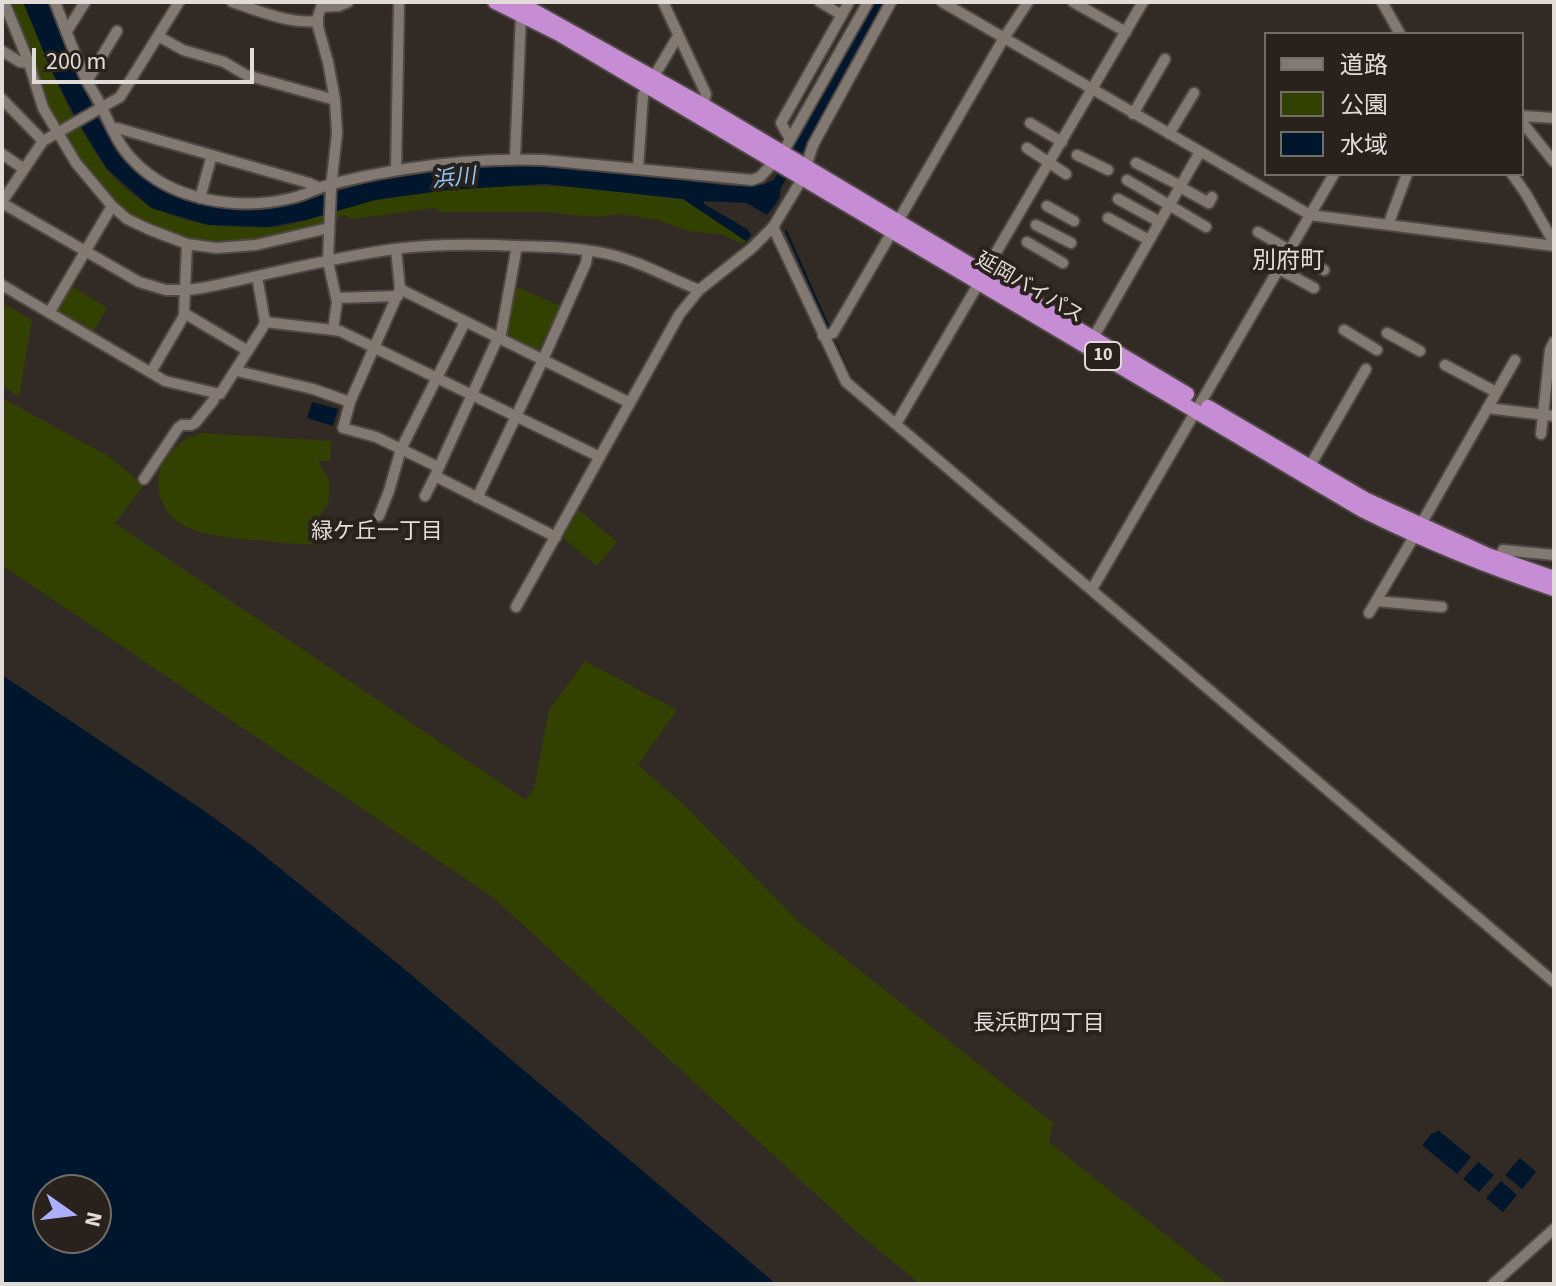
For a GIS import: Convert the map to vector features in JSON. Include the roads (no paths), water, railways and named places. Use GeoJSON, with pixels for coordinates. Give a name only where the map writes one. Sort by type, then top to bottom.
{"type":"FeatureCollection","features":[{"type":"Feature","properties":{"kind":"highway","name":"延岡バイパス"},"geometry":{"type":"LineString","coordinates":[[495,2],[520,6],[648,86],[790,161]]}},
{"type":"Feature","properties":{"kind":"highway","name":"延岡バイパス"},"geometry":{"type":"LineString","coordinates":[[648,86],[703,105],[895,226],[1198,407],[1310,466],[1417,530]]}},
{"type":"Feature","properties":{"kind":"highway","name":"延岡バイパス"},"geometry":{"type":"LineString","coordinates":[[982,278],[1093,338],[1362,510],[1417,530],[1554,589]]}},
{"type":"Feature","properties":{"kind":"highway","name":"延岡バイパス"},"geometry":{"type":"LineString","coordinates":[[1497,564],[1554,578]]}},
{"type":"Feature","properties":{"kind":"street"},"geometry":{"type":"LineString","coordinates":[[4,2],[43,108],[76,163],[127,219],[187,244],[216,248],[256,245],[330,224]]}},
{"type":"Feature","properties":{"kind":"street"},"geometry":{"type":"LineString","coordinates":[[55,2],[87,81],[132,160],[174,191],[200,198],[243,202],[293,198],[396,170],[515,159],[752,180],[790,161],[813,145],[891,2]]}},
{"type":"Feature","properties":{"kind":"street"},"geometry":{"type":"LineString","coordinates":[[67,31],[85,2]]}},
{"type":"Feature","properties":{"kind":"street"},"geometry":{"type":"LineString","coordinates":[[179,2],[120,97],[43,141],[2,203],[139,282],[166,290],[202,288],[396,249],[453,245],[588,251],[628,261],[699,290]]}},
{"type":"Feature","properties":{"kind":"street"},"geometry":{"type":"LineString","coordinates":[[232,2],[288,19],[318,21]]}},
{"type":"Feature","properties":{"kind":"street"},"geometry":{"type":"LineString","coordinates":[[333,330],[337,302],[328,261],[328,186],[337,133],[335,100],[318,21],[322,4],[339,6],[348,2]]}},
{"type":"Feature","properties":{"kind":"street"},"geometry":{"type":"LineString","coordinates":[[396,170],[399,2]]}},
{"type":"Feature","properties":{"kind":"street"},"geometry":{"type":"LineString","coordinates":[[663,2],[706,94],[703,105]]}},
{"type":"Feature","properties":{"kind":"street"},"geometry":{"type":"LineString","coordinates":[[820,2],[842,15]]}},
{"type":"Feature","properties":{"kind":"street"},"geometry":{"type":"LineString","coordinates":[[790,161],[781,123],[849,2]]}},
{"type":"Feature","properties":{"kind":"street"},"geometry":{"type":"LineString","coordinates":[[516,607],[679,315],[699,290],[773,227],[790,161],[868,2]]}},
{"type":"Feature","properties":{"kind":"street"},"geometry":{"type":"LineString","coordinates":[[942,2],[1310,215],[1554,245]]}},
{"type":"Feature","properties":{"kind":"street"},"geometry":{"type":"LineString","coordinates":[[823,336],[833,333],[1004,38],[1028,2]]}},
{"type":"Feature","properties":{"kind":"street"},"geometry":{"type":"LineString","coordinates":[[1073,2],[1126,32]]}},
{"type":"Feature","properties":{"kind":"street"},"geometry":{"type":"LineString","coordinates":[[896,424],[1143,2]]}},
{"type":"Feature","properties":{"kind":"street"},"geometry":{"type":"LineString","coordinates":[[1382,2],[1399,32]]}},
{"type":"Feature","properties":{"kind":"street"},"geometry":{"type":"LineString","coordinates":[[515,159],[520,6]]}},
{"type":"Feature","properties":{"kind":"street"},"geometry":{"type":"LineString","coordinates":[[87,81],[117,31]]}},
{"type":"Feature","properties":{"kind":"street"},"geometry":{"type":"LineString","coordinates":[[158,36],[183,50],[224,62],[246,75],[335,100]]}},
{"type":"Feature","properties":{"kind":"street"},"geometry":{"type":"LineString","coordinates":[[638,169],[648,86],[678,36]]}},
{"type":"Feature","properties":{"kind":"street"},"geometry":{"type":"LineString","coordinates":[[2,51],[20,62],[29,63]]}},
{"type":"Feature","properties":{"kind":"street"},"geometry":{"type":"LineString","coordinates":[[1133,114],[1165,59]]}},
{"type":"Feature","properties":{"kind":"street"},"geometry":{"type":"LineString","coordinates":[[1169,134],[1194,93]]}},
{"type":"Feature","properties":{"kind":"street"},"geometry":{"type":"LineString","coordinates":[[2,99],[43,141]]}},
{"type":"Feature","properties":{"kind":"street"},"geometry":{"type":"LineString","coordinates":[[1524,116],[1554,118]]}},
{"type":"Feature","properties":{"kind":"street"},"geometry":{"type":"LineString","coordinates":[[1030,123],[1062,142]]}},
{"type":"Feature","properties":{"kind":"street"},"geometry":{"type":"LineString","coordinates":[[1524,123],[1554,162]]}},
{"type":"Feature","properties":{"kind":"street"},"geometry":{"type":"LineString","coordinates":[[113,130],[117,128],[328,186]]}},
{"type":"Feature","properties":{"kind":"street"},"geometry":{"type":"LineString","coordinates":[[1093,338],[1200,152]]}},
{"type":"Feature","properties":{"kind":"street"},"geometry":{"type":"LineString","coordinates":[[2,154],[24,169]]}},
{"type":"Feature","properties":{"kind":"street"},"geometry":{"type":"LineString","coordinates":[[200,198],[212,155]]}},
{"type":"Feature","properties":{"kind":"street"},"geometry":{"type":"LineString","coordinates":[[1031,155],[1066,174]]}},
{"type":"Feature","properties":{"kind":"street"},"geometry":{"type":"LineString","coordinates":[[1077,155],[1108,170]]}},
{"type":"Feature","properties":{"kind":"street"},"geometry":{"type":"LineString","coordinates":[[1136,163],[1209,203],[1212,197]]}},
{"type":"Feature","properties":{"kind":"street"},"geometry":{"type":"LineString","coordinates":[[1092,589],[1333,176]]}},
{"type":"Feature","properties":{"kind":"street"},"geometry":{"type":"LineString","coordinates":[[1388,225],[1406,176]]}},
{"type":"Feature","properties":{"kind":"street"},"geometry":{"type":"LineString","coordinates":[[1513,176],[1554,245]]}},
{"type":"Feature","properties":{"kind":"street"},"geometry":{"type":"LineString","coordinates":[[1127,180],[1206,227]]}},
{"type":"Feature","properties":{"kind":"street"},"geometry":{"type":"LineString","coordinates":[[1118,199],[1160,222]]}},
{"type":"Feature","properties":{"kind":"street"},"geometry":{"type":"LineString","coordinates":[[49,313],[112,206]]}},
{"type":"Feature","properties":{"kind":"street"},"geometry":{"type":"LineString","coordinates":[[1047,206],[1074,221]]}},
{"type":"Feature","properties":{"kind":"street"},"geometry":{"type":"LineString","coordinates":[[1108,218],[1149,240]]}},
{"type":"Feature","properties":{"kind":"street"},"geometry":{"type":"LineString","coordinates":[[1036,225],[1071,243]]}},
{"type":"Feature","properties":{"kind":"street"},"geometry":{"type":"LineString","coordinates":[[773,227],[846,382],[1554,982]]}},
{"type":"Feature","properties":{"kind":"street"},"geometry":{"type":"LineString","coordinates":[[1258,232],[1324,270]]}},
{"type":"Feature","properties":{"kind":"street"},"geometry":{"type":"LineString","coordinates":[[1027,242],[1063,263]]}},
{"type":"Feature","properties":{"kind":"street"},"geometry":{"type":"LineString","coordinates":[[151,372],[185,314],[187,244]]}},
{"type":"Feature","properties":{"kind":"street"},"geometry":{"type":"LineString","coordinates":[[425,496],[499,339],[517,246]]}},
{"type":"Feature","properties":{"kind":"street"},"geometry":{"type":"LineString","coordinates":[[396,249],[399,293],[350,402],[343,428],[376,437],[401,449],[477,498],[556,537]]}},
{"type":"Feature","properties":{"kind":"street"},"geometry":{"type":"LineString","coordinates":[[477,498],[586,263],[588,251]]}},
{"type":"Feature","properties":{"kind":"street"},"geometry":{"type":"LineString","coordinates":[[1279,269],[1314,288]]}},
{"type":"Feature","properties":{"kind":"street"},"geometry":{"type":"LineString","coordinates":[[2,285],[165,381],[220,394],[265,322],[257,276]]}},
{"type":"Feature","properties":{"kind":"street"},"geometry":{"type":"LineString","coordinates":[[336,298],[399,293],[630,403]]}},
{"type":"Feature","properties":{"kind":"street"},"geometry":{"type":"LineString","coordinates":[[185,314],[248,351]]}},
{"type":"Feature","properties":{"kind":"street"},"geometry":{"type":"LineString","coordinates":[[265,322],[340,331],[600,457]]}},
{"type":"Feature","properties":{"kind":"street"},"geometry":{"type":"LineString","coordinates":[[379,516],[401,449],[465,322]]}},
{"type":"Feature","properties":{"kind":"street"},"geometry":{"type":"LineString","coordinates":[[1344,330],[1377,350]]}},
{"type":"Feature","properties":{"kind":"street"},"geometry":{"type":"LineString","coordinates":[[1387,333],[1420,351]]}},
{"type":"Feature","properties":{"kind":"street"},"geometry":{"type":"LineString","coordinates":[[1541,434],[1549,416],[1550,350],[1554,342]]}},
{"type":"Feature","properties":{"kind":"street"},"geometry":{"type":"LineString","coordinates":[[1369,613],[1515,360]]}},
{"type":"Feature","properties":{"kind":"street"},"geometry":{"type":"LineString","coordinates":[[1445,365],[1496,392]]}},
{"type":"Feature","properties":{"kind":"street"},"geometry":{"type":"LineString","coordinates":[[1310,466],[1366,369]]}},
{"type":"Feature","properties":{"kind":"street"},"geometry":{"type":"LineString","coordinates":[[237,371],[313,389],[350,402]]}},
{"type":"Feature","properties":{"kind":"street"},"geometry":{"type":"LineString","coordinates":[[144,479],[178,428],[195,423],[216,393]]}},
{"type":"Feature","properties":{"kind":"street"},"geometry":{"type":"LineString","coordinates":[[1487,408],[1549,416]]}},
{"type":"Feature","properties":{"kind":"street"},"geometry":{"type":"LineString","coordinates":[[1497,564],[1503,550],[1554,555]]}},
{"type":"Feature","properties":{"kind":"street"},"geometry":{"type":"LineString","coordinates":[[1376,601],[1442,607]]}},
{"type":"Feature","properties":{"kind":"street"},"geometry":{"type":"LineString","coordinates":[[1493,1284],[1554,1229]]}},
{"type":"Feature","properties":{"kind":"water","name":"浜川"},"geometry":{"type":"Polygon","coordinates":[[[23,2],[47,2],[96,115],[124,159],[140,176],[173,196],[191,202],[254,208],[286,205],[371,182],[474,168],[528,166],[598,170],[730,186],[762,185],[774,180],[870,2],[884,2],[808,144],[781,187],[779,199],[767,215],[747,203],[704,201],[704,204],[747,229],[751,235],[746,241],[683,199],[545,184],[447,190],[375,200],[306,220],[268,227],[208,225],[151,208],[107,169],[79,124],[52,72],[23,2]]]}},
{"type":"Feature","properties":{"kind":"water"},"geometry":{"type":"Polygon","coordinates":[[[312,402],[338,409],[333,426],[307,418],[312,402]]]}},
{"type":"Feature","properties":{"kind":"water"},"geometry":{"type":"Polygon","coordinates":[[[2,675],[251,845],[402,967],[776,1284],[2,1284],[2,675]]]}},
{"type":"Feature","properties":{"kind":"water"},"geometry":{"type":"Polygon","coordinates":[[[1438,1130],[1471,1157],[1457,1174],[1422,1145],[1438,1130]]]}},
{"type":"Feature","properties":{"kind":"water"},"geometry":{"type":"Polygon","coordinates":[[[1520,1158],[1536,1172],[1522,1189],[1505,1175],[1520,1158]]]}},
{"type":"Feature","properties":{"kind":"water"},"geometry":{"type":"Polygon","coordinates":[[[1478,1162],[1494,1175],[1479,1192],[1463,1179],[1478,1162]]]}},
{"type":"Feature","properties":{"kind":"water"},"geometry":{"type":"Polygon","coordinates":[[[1501,1181],[1517,1195],[1503,1212],[1486,1198],[1501,1181]]]}},
{"type":"Feature","properties":{"kind":"waterway"},"geometry":{"type":"LineString","coordinates":[[786,231],[829,328]]}},
{"type":"Feature","properties":{"kind":"waterway"},"geometry":{"type":"LineString","coordinates":[[834,340],[850,376]]}},
{"type":"Feature","properties":{"kind":"waterway"},"geometry":{"type":"LineString","coordinates":[[860,386],[897,418]]}},
{"type":"Feature","properties":{"kind":"district","name":"別府町"},"geometry":{"type":"Point","coordinates":[1288,263]}},
{"type":"Feature","properties":{"kind":"district","name":"緑ケ丘一丁目"},"geometry":{"type":"Point","coordinates":[377,533]}},
{"type":"Feature","properties":{"kind":"district","name":"長浜町四丁目"},"geometry":{"type":"Point","coordinates":[1039,1025]}}]}
